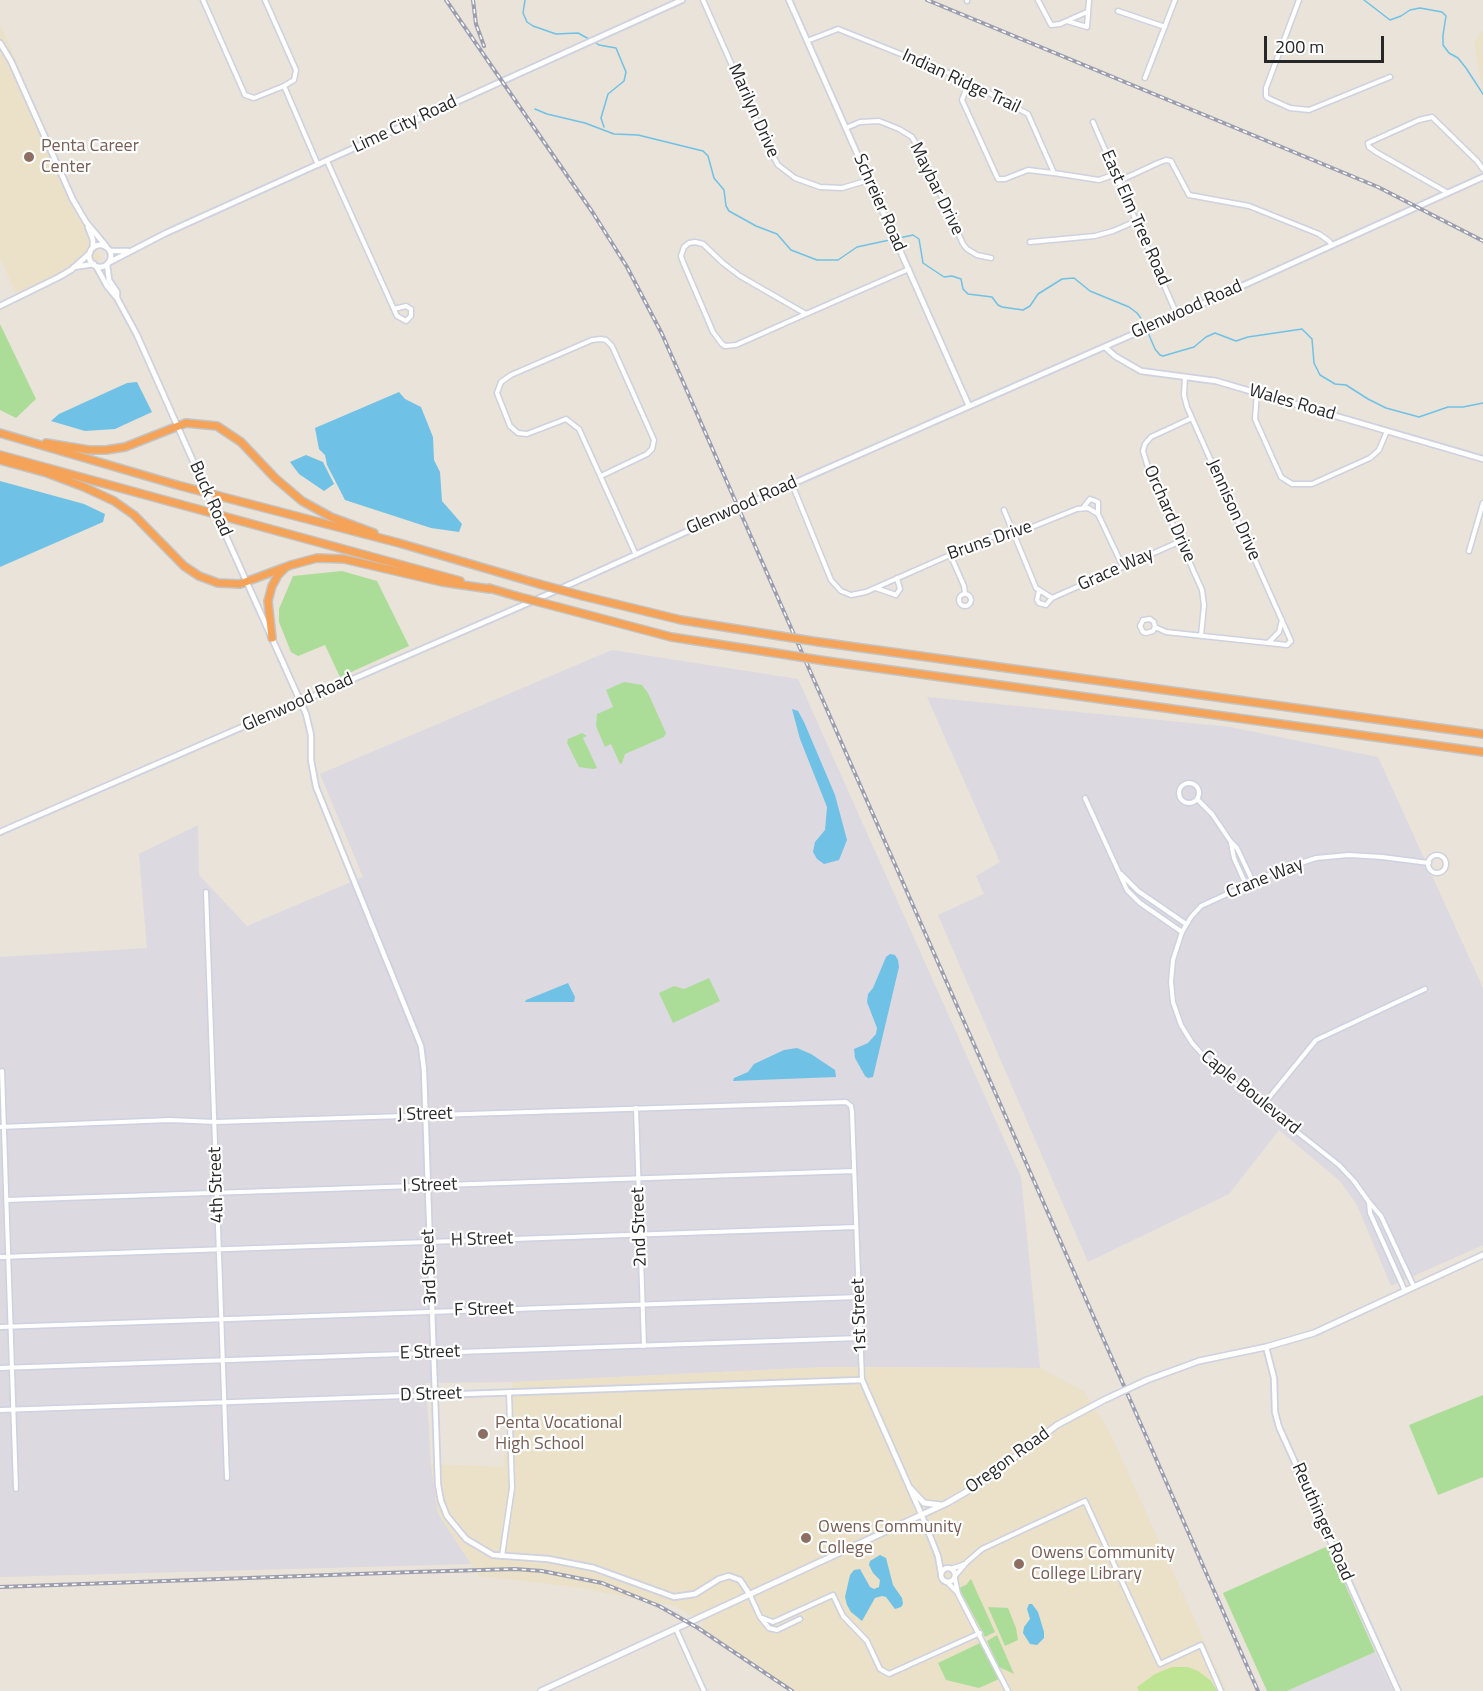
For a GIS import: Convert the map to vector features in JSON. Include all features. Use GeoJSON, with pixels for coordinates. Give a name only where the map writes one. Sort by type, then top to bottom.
{"type":"FeatureCollection","features":[{"type":"Feature","properties":{"kind":"highway"},"geometry":{"type":"LineString","coordinates":[[0,434],[88,450],[106,450],[138,442],[177,425],[204,423],[217,426],[227,431],[247,448],[282,485],[302,501],[331,517],[399,543]]}},
{"type":"Feature","properties":{"kind":"highway"},"geometry":{"type":"LineString","coordinates":[[16,437],[177,485],[399,543],[583,596],[681,620],[819,642],[1483,734]]}},
{"type":"Feature","properties":{"kind":"highway"},"geometry":{"type":"LineString","coordinates":[[0,455],[671,638],[1483,752]]}},
{"type":"Feature","properties":{"kind":"highway"},"geometry":{"type":"LineString","coordinates":[[0,460],[84,487],[114,501],[134,514],[184,566],[199,576],[218,583],[231,585],[246,582],[291,564],[317,558],[344,559],[442,582],[490,589]]}},
{"type":"Feature","properties":{"kind":"highway"},"geometry":{"type":"LineString","coordinates":[[272,638],[268,601],[270,593],[278,575],[291,564]]}},
{"type":"Feature","properties":{"kind":"main road","name":"Oregon Road"},"geometry":{"type":"LineString","coordinates":[[541,1691],[922,1516],[978,1485],[1058,1425],[1147,1380],[1199,1361],[1266,1347],[1314,1333],[1483,1255]]}},
{"type":"Feature","properties":{"kind":"main road"},"geometry":{"type":"LineString","coordinates":[[910,1488],[924,1503],[943,1505]]}},
{"type":"Feature","properties":{"kind":"street"},"geometry":{"type":"LineString","coordinates":[[203,0],[247,97],[254,98],[294,80],[296,70],[264,0]]}},
{"type":"Feature","properties":{"kind":"street","name":"Lime City Road"},"geometry":{"type":"LineString","coordinates":[[108,263],[128,251],[682,0]]}},
{"type":"Feature","properties":{"kind":"street","name":"Marilyn Drive"},"geometry":{"type":"LineString","coordinates":[[704,0],[778,165],[795,178],[820,187],[842,188],[869,180]]}},
{"type":"Feature","properties":{"kind":"street","name":"Schreier Road"},"geometry":{"type":"LineString","coordinates":[[789,0],[969,406]]}},
{"type":"Feature","properties":{"kind":"street"},"geometry":{"type":"LineString","coordinates":[[1038,0],[1051,25],[1087,12]]}},
{"type":"Feature","properties":{"kind":"street"},"geometry":{"type":"LineString","coordinates":[[1066,21],[1087,27],[1089,0]]}},
{"type":"Feature","properties":{"kind":"street"},"geometry":{"type":"LineString","coordinates":[[1145,78],[1175,0]]}},
{"type":"Feature","properties":{"kind":"street"},"geometry":{"type":"LineString","coordinates":[[1299,0],[1266,88],[1268,98],[1290,108],[1309,110],[1390,77]]}},
{"type":"Feature","properties":{"kind":"street"},"geometry":{"type":"LineString","coordinates":[[1118,11],[1165,27]]}},
{"type":"Feature","properties":{"kind":"street","name":"Indian Ridge Trail"},"geometry":{"type":"LineString","coordinates":[[807,41],[838,28],[969,82],[1028,114],[1054,173]]}},
{"type":"Feature","properties":{"kind":"street"},"geometry":{"type":"LineString","coordinates":[[0,43],[11,61],[73,200],[86,222],[93,240],[90,258],[95,265]]}},
{"type":"Feature","properties":{"kind":"street"},"geometry":{"type":"LineString","coordinates":[[969,82],[962,100],[998,179],[1005,179],[1028,170],[1099,180],[1116,174]]}},
{"type":"Feature","properties":{"kind":"street"},"geometry":{"type":"LineString","coordinates":[[284,86],[318,165]]}},
{"type":"Feature","properties":{"kind":"street"},"geometry":{"type":"LineString","coordinates":[[1448,193],[1376,152],[1369,147],[1368,143],[1419,120],[1432,117],[1477,160],[1483,169]]}},
{"type":"Feature","properties":{"kind":"street","name":"Maybar Drive"},"geometry":{"type":"LineString","coordinates":[[846,128],[860,122],[879,121],[912,137],[963,244],[977,255],[991,258]]}},
{"type":"Feature","properties":{"kind":"street","name":"East Elm Tree Road"},"geometry":{"type":"LineString","coordinates":[[1093,122],[1177,315]]}},
{"type":"Feature","properties":{"kind":"street"},"geometry":{"type":"LineString","coordinates":[[327,161],[394,309],[402,320],[409,320],[411,309],[406,306],[394,309]]}},
{"type":"Feature","properties":{"kind":"street"},"geometry":{"type":"LineString","coordinates":[[1119,181],[1163,161],[1171,161],[1190,195],[1249,206],[1319,234],[1332,245]]}},
{"type":"Feature","properties":{"kind":"street","name":"Glenwood Road"},"geometry":{"type":"LineString","coordinates":[[0,832],[636,555],[1483,177]]}},
{"type":"Feature","properties":{"kind":"street"},"geometry":{"type":"LineString","coordinates":[[1030,242],[1095,236],[1136,221]]}},
{"type":"Feature","properties":{"kind":"street"},"geometry":{"type":"LineString","coordinates":[[74,267],[103,266],[111,258],[108,248],[86,222]]}},
{"type":"Feature","properties":{"kind":"street"},"geometry":{"type":"LineString","coordinates":[[806,314],[730,269],[704,244],[692,242],[684,248],[681,256],[686,271],[713,332],[725,346],[748,340],[909,269]]}},
{"type":"Feature","properties":{"kind":"street"},"geometry":{"type":"LineString","coordinates":[[0,306],[50,283],[74,267],[99,245],[108,248]]}},
{"type":"Feature","properties":{"kind":"street","name":"Lime City Road"},"geometry":{"type":"LineString","coordinates":[[108,248],[128,251]]}},
{"type":"Feature","properties":{"kind":"street","name":"Buck Road"},"geometry":{"type":"LineString","coordinates":[[108,263],[109,280],[117,292],[117,298]]}},
{"type":"Feature","properties":{"kind":"street","name":"Buck Road"},"geometry":{"type":"LineString","coordinates":[[95,265],[133,326],[301,702]]}},
{"type":"Feature","properties":{"kind":"street"},"geometry":{"type":"LineString","coordinates":[[601,476],[647,454],[654,440],[612,346],[606,340],[592,340],[511,375],[501,382],[497,393],[510,426],[518,433],[527,434],[566,419],[579,429],[636,555]]}},
{"type":"Feature","properties":{"kind":"street","name":"Wales Road"},"geometry":{"type":"LineString","coordinates":[[1105,347],[1128,365],[1142,371],[1216,381],[1483,459]]}},
{"type":"Feature","properties":{"kind":"street","name":"Jennison Drive"},"geometry":{"type":"LineString","coordinates":[[1185,376],[1185,401],[1291,643],[1287,645],[1268,643]]}},
{"type":"Feature","properties":{"kind":"street"},"geometry":{"type":"LineString","coordinates":[[1257,392],[1255,419],[1281,477],[1292,484],[1312,484],[1370,458],[1379,450],[1387,431]]}},
{"type":"Feature","properties":{"kind":"street","name":"Orchard Drive"},"geometry":{"type":"LineString","coordinates":[[1192,418],[1151,437],[1143,451],[1149,471],[1202,590],[1204,605],[1201,636]]}},
{"type":"Feature","properties":{"kind":"street","name":"Bruns Drive"},"geometry":{"type":"LineString","coordinates":[[792,484],[828,574],[834,585],[843,593],[851,595],[876,587],[991,537],[1043,523],[1083,508]]}},
{"type":"Feature","properties":{"kind":"street"},"geometry":{"type":"LineString","coordinates":[[1098,513],[1083,508],[1087,500],[1094,499],[1099,505],[1098,513],[1123,567]]}},
{"type":"Feature","properties":{"kind":"street"},"geometry":{"type":"LineString","coordinates":[[1469,551],[1483,502]]}},
{"type":"Feature","properties":{"kind":"street"},"geometry":{"type":"LineString","coordinates":[[1004,510],[1031,577],[1039,591],[1052,598],[1046,605],[1039,603],[1037,596],[1039,591]]}},
{"type":"Feature","properties":{"kind":"street","name":"Grace Way"},"geometry":{"type":"LineString","coordinates":[[1052,598],[1181,541]]}},
{"type":"Feature","properties":{"kind":"street"},"geometry":{"type":"LineString","coordinates":[[950,554],[964,586],[965,594]]}},
{"type":"Feature","properties":{"kind":"street","name":"Bruns Drive"},"geometry":{"type":"LineString","coordinates":[[876,587],[896,596],[900,589],[897,578]]}},
{"type":"Feature","properties":{"kind":"street"},"geometry":{"type":"LineString","coordinates":[[1155,627],[1166,632],[1268,643],[1279,632],[1282,619]]}},
{"type":"Feature","properties":{"kind":"street","name":"3rd Street"},"geometry":{"type":"LineString","coordinates":[[301,702],[311,729],[312,772],[316,787],[421,1046],[438,1485],[444,1508],[452,1523],[466,1539],[488,1553],[541,1558],[587,1566],[674,1597],[695,1594],[718,1579],[729,1576],[740,1580],[750,1595]]}},
{"type":"Feature","properties":{"kind":"street"},"geometry":{"type":"LineString","coordinates":[[1189,783],[1196,786],[1199,794],[1197,799],[1190,803],[1182,799],[1179,794],[1182,786],[1189,783]]}},
{"type":"Feature","properties":{"kind":"street"},"geometry":{"type":"LineString","coordinates":[[1085,798],[1125,886],[1133,897],[1184,928]]}},
{"type":"Feature","properties":{"kind":"street"},"geometry":{"type":"LineString","coordinates":[[1197,799],[1212,814],[1240,853],[1253,882]]}},
{"type":"Feature","properties":{"kind":"street"},"geometry":{"type":"LineString","coordinates":[[1231,842],[1234,858],[1246,885]]}},
{"type":"Feature","properties":{"kind":"street","name":"Crane Way"},"geometry":{"type":"LineString","coordinates":[[1184,928],[1201,906],[1293,865],[1328,856],[1370,855],[1429,863]]}},
{"type":"Feature","properties":{"kind":"street","name":"Crane Way"},"geometry":{"type":"LineString","coordinates":[[1440,856],[1446,861],[1446,865],[1443,871],[1437,873],[1430,869],[1429,863],[1433,857],[1440,856]]}},
{"type":"Feature","properties":{"kind":"street"},"geometry":{"type":"LineString","coordinates":[[1117,869],[1138,891],[1184,928]]}},
{"type":"Feature","properties":{"kind":"street","name":"4th Street"},"geometry":{"type":"LineString","coordinates":[[206,892],[227,1478]]}},
{"type":"Feature","properties":{"kind":"street","name":"Caple Boulevard"},"geometry":{"type":"LineString","coordinates":[[1184,928],[1173,960],[1171,982],[1173,1002],[1181,1025],[1192,1043],[1205,1058],[1339,1165],[1354,1181],[1381,1216],[1414,1287]]}},
{"type":"Feature","properties":{"kind":"street"},"geometry":{"type":"LineString","coordinates":[[1263,1105],[1316,1040],[1425,989]]}},
{"type":"Feature","properties":{"kind":"street"},"geometry":{"type":"LineString","coordinates":[[2,1071],[2,1127],[16,1489]]}},
{"type":"Feature","properties":{"kind":"street","name":"J Street"},"geometry":{"type":"LineString","coordinates":[[2,1127],[834,1101],[849,1104]]}},
{"type":"Feature","properties":{"kind":"street","name":"1st Street"},"geometry":{"type":"LineString","coordinates":[[849,1104],[852,1112],[862,1380],[938,1556]]}},
{"type":"Feature","properties":{"kind":"street","name":"2nd Street"},"geometry":{"type":"LineString","coordinates":[[636,1108],[644,1346]]}},
{"type":"Feature","properties":{"kind":"street","name":"I Street"},"geometry":{"type":"LineString","coordinates":[[6,1200],[854,1171]]}},
{"type":"Feature","properties":{"kind":"street","name":"Caple Boulevard"},"geometry":{"type":"LineString","coordinates":[[1369,1202],[1370,1213],[1405,1291]]}},
{"type":"Feature","properties":{"kind":"street","name":"H Street"},"geometry":{"type":"LineString","coordinates":[[0,1257],[856,1227]]}},
{"type":"Feature","properties":{"kind":"street","name":"F Street"},"geometry":{"type":"LineString","coordinates":[[0,1327],[859,1298]]}},
{"type":"Feature","properties":{"kind":"street","name":"E Street"},"geometry":{"type":"LineString","coordinates":[[0,1368],[860,1338]]}},
{"type":"Feature","properties":{"kind":"street","name":"Reuthinger Road"},"geometry":{"type":"LineString","coordinates":[[1266,1347],[1274,1378],[1275,1412],[1279,1427],[1398,1691]]}},
{"type":"Feature","properties":{"kind":"street","name":"D Street"},"geometry":{"type":"LineString","coordinates":[[0,1410],[862,1380]]}},
{"type":"Feature","properties":{"kind":"street"},"geometry":{"type":"LineString","coordinates":[[502,1556],[512,1488],[509,1392]]}},
{"type":"Feature","properties":{"kind":"street"},"geometry":{"type":"LineString","coordinates":[[948,1583],[982,1549],[1085,1502],[1160,1664],[1201,1645],[1221,1691]]}},
{"type":"Feature","properties":{"kind":"street"},"geometry":{"type":"LineString","coordinates":[[938,1556],[954,1572],[958,1594]]}},
{"type":"Feature","properties":{"kind":"street"},"geometry":{"type":"LineString","coordinates":[[938,1556],[942,1580],[958,1594],[1008,1691]]}},
{"type":"Feature","properties":{"kind":"street"},"geometry":{"type":"LineString","coordinates":[[941,1573],[944,1569],[966,1564]]}},
{"type":"Feature","properties":{"kind":"street"},"geometry":{"type":"LineString","coordinates":[[750,1595],[760,1617],[766,1625],[773,1629],[800,1619]]}},
{"type":"Feature","properties":{"kind":"street"},"geometry":{"type":"LineString","coordinates":[[760,1617],[773,1622],[833,1595],[843,1616],[867,1641],[880,1669],[889,1674],[980,1633]]}},
{"type":"Feature","properties":{"kind":"street"},"geometry":{"type":"LineString","coordinates":[[676,1629],[704,1691]]}},
{"type":"Feature","properties":{"kind":"shaded area","name":"Penta Career Center"},"geometry":{"type":"Polygon","coordinates":[[[0,24],[101,259],[17,296],[0,257],[0,24]]]}},
{"type":"Feature","properties":{"kind":"shaded area"},"geometry":{"type":"Polygon","coordinates":[[[1483,31],[1483,90],[1474,42],[1483,31]]]}},
{"type":"Feature","properties":{"kind":"shaded area"},"geometry":{"type":"Polygon","coordinates":[[[612,650],[798,679],[1021,1177],[1040,1368],[825,1367],[513,1382],[426,1383],[431,1464],[438,1513],[471,1564],[0,1577],[0,957],[147,948],[139,854],[198,825],[199,875],[247,926],[363,877],[320,774],[612,650]]]}},
{"type":"Feature","properties":{"kind":"shaded area"},"geometry":{"type":"Polygon","coordinates":[[[927,697],[1230,727],[1378,757],[1483,988],[1483,1245],[1391,1286],[1357,1205],[1340,1181],[1279,1130],[1229,1194],[1088,1262],[938,915],[984,894],[976,876],[1000,862],[927,697]]]}},
{"type":"Feature","properties":{"kind":"shaded area","name":"Owens Community College"},"geometry":{"type":"Polygon","coordinates":[[[825,1367],[1040,1368],[1084,1391],[1110,1433],[1227,1691],[789,1691],[700,1626],[705,1623],[675,1606],[575,1587],[479,1576],[438,1513],[431,1464],[503,1467],[513,1382],[825,1367]]]}},
{"type":"Feature","properties":{"kind":"shaded area"},"geometry":{"type":"Polygon","coordinates":[[[1375,1652],[1393,1691],[1287,1691],[1375,1652]]]}},
{"type":"Feature","properties":{"kind":"green space"},"geometry":{"type":"Polygon","coordinates":[[[0,324],[36,399],[16,418],[0,410],[0,324]]]}},
{"type":"Feature","properties":{"kind":"green space"},"geometry":{"type":"Polygon","coordinates":[[[342,571],[377,581],[409,646],[340,677],[325,645],[298,656],[291,652],[279,622],[279,609],[293,576],[342,571]]]}},
{"type":"Feature","properties":{"kind":"green space"},"geometry":{"type":"Polygon","coordinates":[[[624,682],[642,685],[666,733],[664,737],[625,754],[620,764],[611,744],[605,747],[596,726],[597,714],[613,707],[606,690],[624,682]]]}},
{"type":"Feature","properties":{"kind":"green space"},"geometry":{"type":"Polygon","coordinates":[[[582,733],[587,736],[583,738],[597,768],[579,767],[567,743],[568,739],[582,733]]]}},
{"type":"Feature","properties":{"kind":"green space"},"geometry":{"type":"Polygon","coordinates":[[[709,978],[720,1001],[673,1023],[659,993],[674,986],[684,989],[709,978]]]}},
{"type":"Feature","properties":{"kind":"green space"},"geometry":{"type":"Polygon","coordinates":[[[1483,1395],[1483,1477],[1438,1495],[1409,1425],[1483,1395]]]}},
{"type":"Feature","properties":{"kind":"green space"},"geometry":{"type":"Polygon","coordinates":[[[1328,1546],[1375,1652],[1287,1691],[1267,1691],[1223,1593],[1328,1546]]]}},
{"type":"Feature","properties":{"kind":"green space"},"geometry":{"type":"Polygon","coordinates":[[[971,1579],[995,1632],[985,1637],[959,1588],[971,1579]]]}},
{"type":"Feature","properties":{"kind":"green space"},"geometry":{"type":"Polygon","coordinates":[[[988,1607],[1008,1608],[1018,1640],[1005,1646],[988,1607]]]}},
{"type":"Feature","properties":{"kind":"green space"},"geometry":{"type":"Polygon","coordinates":[[[997,1635],[1014,1674],[999,1667],[987,1641],[997,1635]]]}},
{"type":"Feature","properties":{"kind":"green space"},"geometry":{"type":"Polygon","coordinates":[[[982,1642],[999,1679],[979,1688],[946,1680],[938,1663],[982,1642]]]}},
{"type":"Feature","properties":{"kind":"green space"},"geometry":{"type":"Polygon","coordinates":[[[1172,1667],[1188,1667],[1198,1671],[1211,1681],[1217,1691],[1139,1691],[1137,1687],[1155,1674],[1172,1667]]]}},
{"type":"Feature","properties":{"kind":"water"},"geometry":{"type":"Polygon","coordinates":[[[137,382],[152,412],[115,429],[85,431],[51,421],[59,414],[127,383],[137,382]]]}},
{"type":"Feature","properties":{"kind":"water"},"geometry":{"type":"Polygon","coordinates":[[[399,392],[405,399],[421,407],[433,437],[434,460],[440,472],[442,501],[462,524],[459,532],[431,528],[345,500],[327,465],[325,455],[319,449],[315,428],[399,392]]]}},
{"type":"Feature","properties":{"kind":"water"},"geometry":{"type":"Polygon","coordinates":[[[306,455],[323,462],[334,484],[324,491],[299,474],[290,462],[306,455]]]}},
{"type":"Feature","properties":{"kind":"water"},"geometry":{"type":"Polygon","coordinates":[[[0,481],[84,504],[105,514],[103,522],[0,567],[0,481]]]}},
{"type":"Feature","properties":{"kind":"water"},"geometry":{"type":"Polygon","coordinates":[[[792,709],[798,711],[804,722],[835,795],[847,840],[839,860],[824,864],[813,852],[815,842],[825,830],[827,807],[800,739],[792,709]]]}},
{"type":"Feature","properties":{"kind":"water"},"geometry":{"type":"Polygon","coordinates":[[[890,954],[895,955],[899,967],[873,1077],[868,1078],[855,1058],[854,1049],[868,1043],[876,1034],[877,1028],[867,1002],[868,994],[873,988],[886,957],[890,954]]]}},
{"type":"Feature","properties":{"kind":"water"},"geometry":{"type":"Polygon","coordinates":[[[568,983],[575,997],[574,1002],[525,1002],[526,1000],[568,983]]]}},
{"type":"Feature","properties":{"kind":"water"},"geometry":{"type":"Polygon","coordinates":[[[797,1048],[811,1054],[835,1070],[836,1077],[733,1081],[734,1078],[748,1072],[754,1064],[784,1050],[797,1048]]]}},
{"type":"Feature","properties":{"kind":"water"},"geometry":{"type":"Polygon","coordinates":[[[880,1555],[886,1558],[893,1585],[902,1598],[903,1604],[895,1609],[886,1597],[875,1598],[862,1621],[851,1612],[847,1605],[845,1597],[850,1575],[854,1570],[860,1569],[870,1587],[874,1589],[879,1587],[880,1580],[869,1565],[870,1561],[880,1555]]]}},
{"type":"Feature","properties":{"kind":"water"},"geometry":{"type":"Polygon","coordinates":[[[1029,1604],[1032,1604],[1038,1612],[1044,1632],[1044,1638],[1037,1645],[1030,1644],[1023,1633],[1030,1619],[1027,1609],[1029,1604]]]}},
{"type":"Feature","properties":{"kind":"waterway"},"geometry":{"type":"LineString","coordinates":[[525,0],[523,13],[527,22],[533,26],[556,34],[578,33],[589,39]]}},
{"type":"Feature","properties":{"kind":"waterway"},"geometry":{"type":"LineString","coordinates":[[1364,0],[1390,20],[1410,10],[1420,8],[1442,12],[1446,16],[1443,45],[1449,53],[1458,58],[1483,94]]}},
{"type":"Feature","properties":{"kind":"waterway"},"geometry":{"type":"LineString","coordinates":[[593,41],[599,45],[616,48],[626,72],[624,81],[608,94],[601,118],[604,127]]}},
{"type":"Feature","properties":{"kind":"waterway"},"geometry":{"type":"LineString","coordinates":[[535,109],[614,134],[638,135],[703,151],[708,156],[714,178],[724,190],[729,211],[756,226],[777,234],[791,250],[817,260],[838,260],[857,247],[913,235],[919,239],[923,263],[944,277],[952,276],[961,279],[963,289],[968,294],[992,297],[1002,307],[1023,310],[1030,306],[1038,294],[1062,279],[1074,278],[1090,291],[1129,307],[1137,313],[1155,349],[1163,356],[1194,347],[1215,333],[1236,341],[1302,329],[1312,339],[1314,363],[1320,375],[1335,384],[1346,385],[1386,408],[1419,417],[1448,407],[1483,403]]}},
{"type":"Feature","properties":{"kind":"railway"},"geometry":{"type":"LineString","coordinates":[[446,0],[593,213],[627,267],[662,334],[1258,1691]]}},
{"type":"Feature","properties":{"kind":"railway"},"geometry":{"type":"LineString","coordinates":[[473,0],[476,24],[484,46]]}},
{"type":"Feature","properties":{"kind":"railway"},"geometry":{"type":"LineString","coordinates":[[927,0],[1378,187],[1483,241]]}},
{"type":"Feature","properties":{"kind":"railway"},"geometry":{"type":"LineString","coordinates":[[0,1587],[413,1572],[515,1569],[542,1571],[602,1583],[659,1606],[698,1628],[792,1691]]}},
{"type":"Feature","properties":{"kind":"place","name":"Penta Career Center"},"geometry":{"type":"Point","coordinates":[29,157]}},
{"type":"Feature","properties":{"kind":"place","name":"Penta Vocational High School"},"geometry":{"type":"Point","coordinates":[483,1434]}},
{"type":"Feature","properties":{"kind":"place","name":"Owens Community College"},"geometry":{"type":"Point","coordinates":[806,1538]}},
{"type":"Feature","properties":{"kind":"place","name":"Owens Community College Library"},"geometry":{"type":"Point","coordinates":[1019,1564]}}]}
